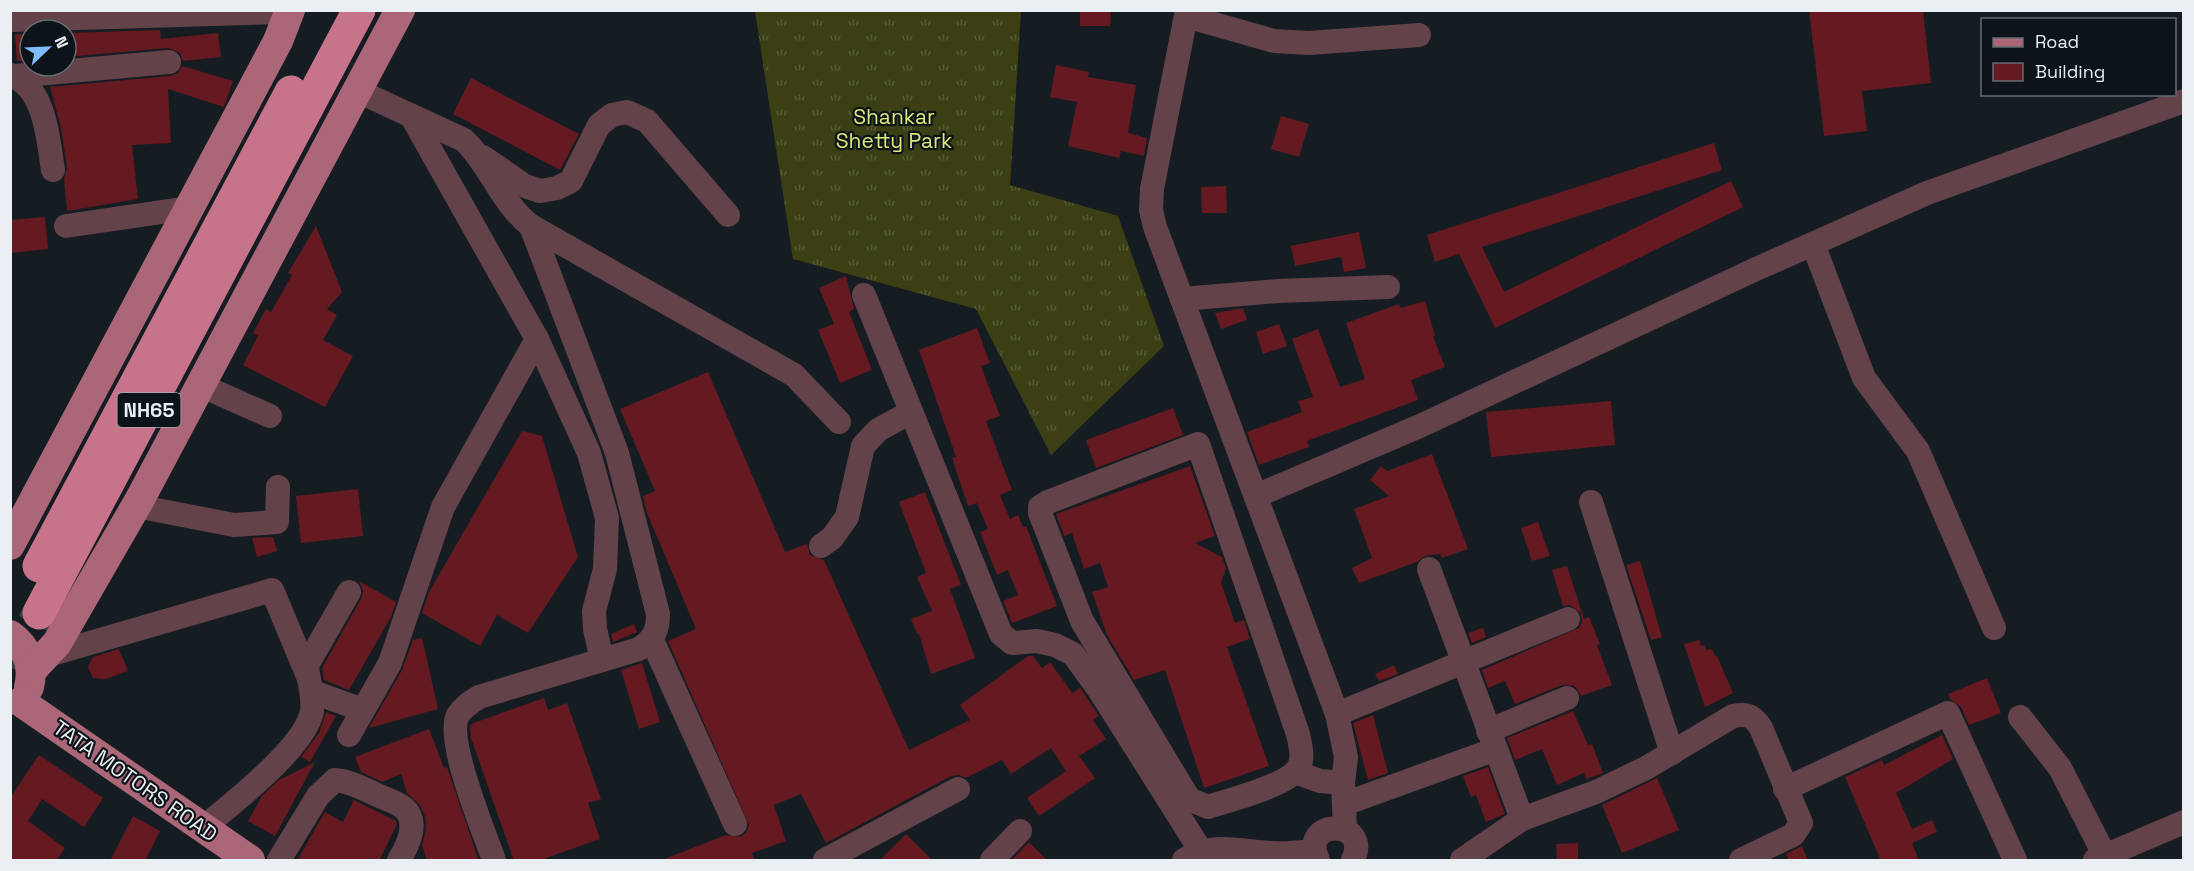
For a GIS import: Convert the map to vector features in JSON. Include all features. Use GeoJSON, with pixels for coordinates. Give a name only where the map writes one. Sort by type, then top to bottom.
{"type":"FeatureCollection","features":[{"type":"Feature","properties":{"kind":"highway","name":"NH65"},"geometry":{"type":"LineString","coordinates":[[23,618],[334,10]]}},
{"type":"Feature","properties":{"kind":"highway","name":"NH65"},"geometry":{"type":"LineString","coordinates":[[23,618],[359,10]]}},
{"type":"Feature","properties":{"kind":"main road"},"geometry":{"type":"LineString","coordinates":[[14,709],[29,687],[38,663],[57,643],[136,506],[400,10]]}},
{"type":"Feature","properties":{"kind":"main road"},"geometry":{"type":"LineString","coordinates":[[10,545],[278,41],[283,14]]}},
{"type":"Feature","properties":{"kind":"main road"},"geometry":{"type":"LineString","coordinates":[[23,618],[23,646],[38,663]]}},
{"type":"Feature","properties":{"kind":"main road","name":"TATA MOTORS ROAD"},"geometry":{"type":"LineString","coordinates":[[14,709],[202,828],[241,858]]}},
{"type":"Feature","properties":{"kind":"street"},"geometry":{"type":"LineString","coordinates":[[1345,830],[1346,757],[1337,714],[1155,227],[1151,210],[1157,159],[1187,13],[1274,41],[1309,43],[1419,34]]}},
{"type":"Feature","properties":{"kind":"street"},"geometry":{"type":"LineString","coordinates":[[13,17],[283,14]]}},
{"type":"Feature","properties":{"kind":"street"},"geometry":{"type":"LineString","coordinates":[[13,76],[169,62]]}},
{"type":"Feature","properties":{"kind":"street"},"geometry":{"type":"LineString","coordinates":[[13,76],[32,94],[45,116],[52,170]]}},
{"type":"Feature","properties":{"kind":"street"},"geometry":{"type":"LineString","coordinates":[[357,91],[452,134],[525,186],[540,191],[557,188],[571,181],[599,125],[612,115],[627,112],[647,120],[728,214]]}},
{"type":"Feature","properties":{"kind":"street"},"geometry":{"type":"LineString","coordinates":[[1256,496],[1430,422],[1927,193],[2184,102]]}},
{"type":"Feature","properties":{"kind":"street"},"geometry":{"type":"LineString","coordinates":[[412,117],[537,339],[589,453],[607,518],[605,569],[594,611],[595,629],[602,660]]}},
{"type":"Feature","properties":{"kind":"street"},"geometry":{"type":"LineString","coordinates":[[476,152],[507,203],[531,226],[794,375],[839,422]]}},
{"type":"Feature","properties":{"kind":"street"},"geometry":{"type":"LineString","coordinates":[[66,226],[189,208]]}},
{"type":"Feature","properties":{"kind":"street"},"geometry":{"type":"LineString","coordinates":[[494,861],[454,738],[458,716],[467,704],[479,697],[639,649],[652,640],[658,629],[658,614],[617,453],[531,226]]}},
{"type":"Feature","properties":{"kind":"street"},"geometry":{"type":"LineString","coordinates":[[1813,244],[1864,378],[1918,451],[1994,628]]}},
{"type":"Feature","properties":{"kind":"street"},"geometry":{"type":"LineString","coordinates":[[1182,299],[1278,291],[1388,287]]}},
{"type":"Feature","properties":{"kind":"street"},"geometry":{"type":"LineString","coordinates":[[864,295],[1001,634],[1012,643],[1037,641],[1055,645],[1073,654],[1100,691],[1193,856],[1215,848],[1271,857],[1316,856],[1316,841],[1324,830],[1331,828],[1345,830],[1350,834],[1356,846],[1353,861]]}},
{"type":"Feature","properties":{"kind":"street"},"geometry":{"type":"LineString","coordinates":[[350,735],[390,663],[443,507],[537,339]]}},
{"type":"Feature","properties":{"kind":"street"},"geometry":{"type":"LineString","coordinates":[[200,385],[270,416]]}},
{"type":"Feature","properties":{"kind":"street"},"geometry":{"type":"LineString","coordinates":[[821,546],[832,538],[847,517],[863,446],[878,430],[911,412]]}},
{"type":"Feature","properties":{"kind":"street"},"geometry":{"type":"LineString","coordinates":[[1295,772],[1302,756],[1298,734],[1198,444],[1040,507],[1040,513],[1082,621],[1189,799],[1208,807],[1262,789],[1295,772],[1320,781],[1344,794],[1492,740],[1568,698]]}},
{"type":"Feature","properties":{"kind":"street"},"geometry":{"type":"LineString","coordinates":[[136,506],[234,525],[278,522],[278,487]]}},
{"type":"Feature","properties":{"kind":"street"},"geometry":{"type":"LineString","coordinates":[[1591,502],[1672,753]]}},
{"type":"Feature","properties":{"kind":"street"},"geometry":{"type":"LineString","coordinates":[[1429,569],[1522,819]]}},
{"type":"Feature","properties":{"kind":"street"},"geometry":{"type":"LineString","coordinates":[[38,663],[272,590],[310,684],[363,710]]}},
{"type":"Feature","properties":{"kind":"street"},"geometry":{"type":"LineString","coordinates":[[202,828],[267,773],[303,730],[311,713],[307,665],[349,592]]}},
{"type":"Feature","properties":{"kind":"street"},"geometry":{"type":"LineString","coordinates":[[1337,714],[1568,619]]}},
{"type":"Feature","properties":{"kind":"street"},"geometry":{"type":"LineString","coordinates":[[652,640],[735,824]]}},
{"type":"Feature","properties":{"kind":"street"},"geometry":{"type":"LineString","coordinates":[[1785,789],[1948,713],[2015,861]]}},
{"type":"Feature","properties":{"kind":"street"},"geometry":{"type":"LineString","coordinates":[[1462,861],[1522,819],[1596,792],[1672,753],[1733,716],[1746,714],[1754,718],[1761,728],[1801,824],[1800,829],[1793,835],[1741,861]]}},
{"type":"Feature","properties":{"kind":"street"},"geometry":{"type":"LineString","coordinates":[[2020,717],[2060,768],[2102,859],[2184,822]]}},
{"type":"Feature","properties":{"kind":"street"},"geometry":{"type":"LineString","coordinates":[[279,861],[318,796],[335,780],[347,781],[404,808],[411,818],[411,831],[408,845],[399,861]]}},
{"type":"Feature","properties":{"kind":"street"},"geometry":{"type":"LineString","coordinates":[[825,861],[958,789]]}},
{"type":"Feature","properties":{"kind":"street"},"geometry":{"type":"LineString","coordinates":[[992,861],[1020,831]]}},
{"type":"Feature","properties":{"kind":"green space","name":"Shankar Shetty Park"},"geometry":{"type":"Polygon","coordinates":[[[755,11],[1021,11],[1010,185],[1118,216],[1164,346],[1051,455],[976,309],[793,259],[755,11]]]}},
{"type":"Feature","properties":{"kind":"building"},"geometry":{"type":"Polygon","coordinates":[[[1080,10],[1111,10],[1110,26],[1080,26],[1080,10]]]}},
{"type":"Feature","properties":{"kind":"building"},"geometry":{"type":"Polygon","coordinates":[[[1809,10],[1923,10],[1931,83],[1862,91],[1867,131],[1824,136],[1809,10]]]}},
{"type":"Feature","properties":{"kind":"building"},"geometry":{"type":"Polygon","coordinates":[[[160,30],[161,39],[218,33],[221,57],[183,61],[180,53],[168,48],[78,56],[78,33],[160,30]]]}},
{"type":"Feature","properties":{"kind":"building"},"geometry":{"type":"Polygon","coordinates":[[[15,34],[18,34],[17,61],[15,34]]]}},
{"type":"Feature","properties":{"kind":"building"},"geometry":{"type":"Polygon","coordinates":[[[1056,65],[1089,72],[1088,77],[1136,85],[1128,133],[1147,138],[1144,156],[1121,151],[1119,158],[1068,146],[1077,102],[1050,97],[1056,65]]]}},
{"type":"Feature","properties":{"kind":"building"},"geometry":{"type":"Polygon","coordinates":[[[182,66],[233,81],[224,107],[168,89],[171,143],[132,145],[138,199],[67,211],[64,179],[67,168],[61,127],[50,87],[170,76],[178,73],[182,66]]]}},
{"type":"Feature","properties":{"kind":"building"},"geometry":{"type":"Polygon","coordinates":[[[471,78],[579,134],[560,170],[453,114],[471,78]]]}},
{"type":"Feature","properties":{"kind":"building"},"geometry":{"type":"Polygon","coordinates":[[[1281,116],[1309,124],[1299,157],[1271,149],[1281,116]]]}},
{"type":"Feature","properties":{"kind":"building"},"geometry":{"type":"Polygon","coordinates":[[[1714,143],[1722,170],[1482,247],[1504,292],[1731,181],[1743,207],[1495,328],[1459,254],[1435,262],[1427,235],[1714,143]]]}},
{"type":"Feature","properties":{"kind":"building"},"geometry":{"type":"Polygon","coordinates":[[[1226,186],[1227,213],[1202,213],[1201,187],[1226,186]]]}},
{"type":"Feature","properties":{"kind":"building"},"geometry":{"type":"Polygon","coordinates":[[[45,217],[48,249],[10,253],[10,220],[45,217]]]}},
{"type":"Feature","properties":{"kind":"building"},"geometry":{"type":"Polygon","coordinates":[[[316,226],[342,292],[327,309],[337,315],[323,340],[353,356],[325,407],[243,365],[258,336],[253,333],[266,309],[271,312],[292,275],[288,273],[316,226]]]}},
{"type":"Feature","properties":{"kind":"building"},"geometry":{"type":"Polygon","coordinates":[[[1359,232],[1366,268],[1344,272],[1341,257],[1295,266],[1291,246],[1359,232]]]}},
{"type":"Feature","properties":{"kind":"building"},"geometry":{"type":"Polygon","coordinates":[[[846,276],[854,309],[849,312],[872,370],[840,383],[818,330],[834,324],[819,288],[846,276]]]}},
{"type":"Feature","properties":{"kind":"building"},"geometry":{"type":"Polygon","coordinates":[[[1425,301],[1435,336],[1433,336],[1445,367],[1411,380],[1418,400],[1307,441],[1309,447],[1259,465],[1247,432],[1302,412],[1298,401],[1313,397],[1292,339],[1318,329],[1340,387],[1365,379],[1346,323],[1399,304],[1401,308],[1425,301]]]}},
{"type":"Feature","properties":{"kind":"building"},"geometry":{"type":"Polygon","coordinates":[[[1243,308],[1247,320],[1221,329],[1215,313],[1243,308]]]}},
{"type":"Feature","properties":{"kind":"building"},"geometry":{"type":"Polygon","coordinates":[[[1279,324],[1287,346],[1263,354],[1256,332],[1279,324]]]}},
{"type":"Feature","properties":{"kind":"building"},"geometry":{"type":"Polygon","coordinates":[[[977,328],[990,363],[981,366],[1000,416],[986,421],[1012,490],[1000,495],[1010,519],[1018,515],[1023,527],[1026,526],[1057,606],[1012,623],[1003,601],[1018,595],[1008,570],[997,575],[980,532],[988,529],[977,503],[968,506],[952,458],[956,457],[919,350],[977,328]]]}},
{"type":"Feature","properties":{"kind":"building"},"geometry":{"type":"Polygon","coordinates":[[[708,372],[785,552],[807,544],[810,555],[824,560],[909,750],[970,720],[960,705],[1028,656],[1033,656],[1042,668],[1050,662],[1072,693],[1080,688],[1099,716],[1093,720],[1106,739],[1079,756],[1095,778],[1039,816],[1027,798],[1066,771],[1051,748],[1011,774],[1002,760],[966,778],[959,775],[951,776],[826,843],[801,794],[774,805],[786,841],[752,853],[755,861],[659,861],[726,835],[740,837],[746,833],[749,825],[668,641],[696,629],[647,513],[643,496],[655,491],[620,409],[708,372]]]}},
{"type":"Feature","properties":{"kind":"building"},"geometry":{"type":"Polygon","coordinates":[[[1611,401],[1615,445],[1491,457],[1486,412],[1611,401]]]}},
{"type":"Feature","properties":{"kind":"building"},"geometry":{"type":"Polygon","coordinates":[[[1173,408],[1183,435],[1096,468],[1086,440],[1173,408]]]}},
{"type":"Feature","properties":{"kind":"building"},"geometry":{"type":"Polygon","coordinates":[[[522,431],[542,436],[578,557],[528,633],[497,615],[480,646],[422,613],[429,592],[522,431]]]}},
{"type":"Feature","properties":{"kind":"building"},"geometry":{"type":"Polygon","coordinates":[[[1432,454],[1468,549],[1442,558],[1440,554],[1425,556],[1417,562],[1359,583],[1352,568],[1372,558],[1354,509],[1389,496],[1370,480],[1381,466],[1387,471],[1432,454]]]}},
{"type":"Feature","properties":{"kind":"building"},"geometry":{"type":"Polygon","coordinates":[[[1190,466],[1215,536],[1195,543],[1222,557],[1226,568],[1221,583],[1235,623],[1244,620],[1250,639],[1227,647],[1269,766],[1204,788],[1165,670],[1134,680],[1107,635],[1092,592],[1108,587],[1100,563],[1084,569],[1072,533],[1064,536],[1056,514],[1190,466]]]}},
{"type":"Feature","properties":{"kind":"building"},"geometry":{"type":"Polygon","coordinates":[[[358,489],[363,536],[301,543],[296,496],[358,489]]]}},
{"type":"Feature","properties":{"kind":"building"},"geometry":{"type":"Polygon","coordinates":[[[925,492],[961,585],[950,589],[975,658],[931,674],[919,634],[911,619],[932,611],[917,577],[926,573],[899,502],[925,492]]]}},
{"type":"Feature","properties":{"kind":"building"},"geometry":{"type":"Polygon","coordinates":[[[1538,522],[1550,556],[1532,561],[1521,528],[1538,522]]]}},
{"type":"Feature","properties":{"kind":"building"},"geometry":{"type":"Polygon","coordinates":[[[273,537],[277,551],[257,557],[252,538],[273,537]]]}},
{"type":"Feature","properties":{"kind":"building"},"geometry":{"type":"Polygon","coordinates":[[[1640,561],[1662,637],[1651,640],[1626,565],[1640,561]]]}},
{"type":"Feature","properties":{"kind":"building"},"geometry":{"type":"Polygon","coordinates":[[[1567,566],[1584,619],[1589,617],[1600,644],[1597,645],[1612,685],[1581,696],[1575,686],[1562,685],[1515,704],[1505,681],[1488,688],[1482,670],[1579,628],[1582,621],[1581,613],[1570,605],[1563,606],[1552,570],[1567,566]]]}},
{"type":"Feature","properties":{"kind":"building"},"geometry":{"type":"Polygon","coordinates":[[[359,581],[396,602],[391,617],[349,690],[324,680],[322,668],[361,599],[363,591],[359,581]]]}},
{"type":"Feature","properties":{"kind":"building"},"geometry":{"type":"Polygon","coordinates":[[[634,624],[637,632],[613,642],[611,634],[634,624]]]}},
{"type":"Feature","properties":{"kind":"building"},"geometry":{"type":"Polygon","coordinates":[[[1483,628],[1486,637],[1472,643],[1468,633],[1483,628]]]}},
{"type":"Feature","properties":{"kind":"building"},"geometry":{"type":"Polygon","coordinates":[[[422,638],[438,709],[369,728],[402,670],[413,640],[422,638]]]}},
{"type":"Feature","properties":{"kind":"building"},"geometry":{"type":"Polygon","coordinates":[[[1699,640],[1701,646],[1704,645],[1706,650],[1712,649],[1717,656],[1733,693],[1705,707],[1684,644],[1699,640]]]}},
{"type":"Feature","properties":{"kind":"building"},"geometry":{"type":"Polygon","coordinates":[[[119,649],[128,671],[106,679],[93,678],[88,667],[93,657],[119,649]]]}},
{"type":"Feature","properties":{"kind":"building"},"geometry":{"type":"Polygon","coordinates":[[[642,663],[660,722],[639,729],[621,670],[642,663]]]}},
{"type":"Feature","properties":{"kind":"building"},"geometry":{"type":"Polygon","coordinates":[[[1394,665],[1398,674],[1379,681],[1375,674],[1394,665]]]}},
{"type":"Feature","properties":{"kind":"building"},"geometry":{"type":"Polygon","coordinates":[[[1987,678],[2001,713],[1969,725],[1961,707],[1950,699],[1948,694],[1987,678]]]}},
{"type":"Feature","properties":{"kind":"building"},"geometry":{"type":"Polygon","coordinates":[[[544,698],[548,710],[567,703],[601,799],[588,803],[600,839],[538,861],[514,861],[471,738],[470,728],[471,724],[544,698]]]}},
{"type":"Feature","properties":{"kind":"building"},"geometry":{"type":"Polygon","coordinates":[[[1573,711],[1588,745],[1592,744],[1603,773],[1586,779],[1584,773],[1557,785],[1542,749],[1515,760],[1507,738],[1573,711]]]}},
{"type":"Feature","properties":{"kind":"building"},"geometry":{"type":"Polygon","coordinates":[[[326,712],[336,716],[310,762],[301,757],[319,733],[326,712]]]}},
{"type":"Feature","properties":{"kind":"building"},"geometry":{"type":"Polygon","coordinates":[[[1373,715],[1388,773],[1368,780],[1353,723],[1373,715]]]}},
{"type":"Feature","properties":{"kind":"building"},"geometry":{"type":"Polygon","coordinates":[[[429,729],[444,768],[447,767],[479,861],[427,861],[422,845],[426,830],[425,816],[420,805],[407,793],[401,774],[382,782],[361,772],[355,757],[429,729]]]}},
{"type":"Feature","properties":{"kind":"building"},"geometry":{"type":"Polygon","coordinates":[[[1942,735],[1953,759],[1896,793],[1912,829],[1932,820],[1937,832],[1912,843],[1919,861],[1881,861],[1845,777],[1882,760],[1884,765],[1942,735]]]}},
{"type":"Feature","properties":{"kind":"building"},"geometry":{"type":"Polygon","coordinates":[[[39,755],[103,798],[84,827],[42,799],[28,821],[65,848],[56,861],[10,861],[10,798],[39,755]]]}},
{"type":"Feature","properties":{"kind":"building"},"geometry":{"type":"Polygon","coordinates":[[[315,762],[275,836],[248,821],[262,796],[279,780],[315,762]]]}},
{"type":"Feature","properties":{"kind":"building"},"geometry":{"type":"Polygon","coordinates":[[[1488,767],[1505,814],[1486,822],[1476,795],[1471,797],[1463,776],[1488,767]]]}},
{"type":"Feature","properties":{"kind":"building"},"geometry":{"type":"Polygon","coordinates":[[[1657,778],[1679,830],[1622,853],[1602,805],[1657,778]]]}},
{"type":"Feature","properties":{"kind":"building"},"geometry":{"type":"Polygon","coordinates":[[[354,800],[396,821],[397,824],[379,861],[297,861],[325,812],[343,822],[354,800]]]}},
{"type":"Feature","properties":{"kind":"building"},"geometry":{"type":"Polygon","coordinates":[[[133,816],[160,831],[145,861],[110,861],[133,816]]]}},
{"type":"Feature","properties":{"kind":"building"},"geometry":{"type":"Polygon","coordinates":[[[906,834],[933,861],[879,861],[906,834]]]}},
{"type":"Feature","properties":{"kind":"building"},"geometry":{"type":"Polygon","coordinates":[[[1029,842],[1048,861],[1011,861],[1029,842]]]}},
{"type":"Feature","properties":{"kind":"building"},"geometry":{"type":"Polygon","coordinates":[[[1578,843],[1578,861],[1557,861],[1556,844],[1578,843]]]}},
{"type":"Feature","properties":{"kind":"building"},"geometry":{"type":"Polygon","coordinates":[[[1802,846],[1808,861],[1789,861],[1786,854],[1802,846]]]}},
{"type":"Feature","properties":{"kind":"tunnel"},"geometry":{"type":"LineString","coordinates":[[10,667],[39,613]]}}]}
